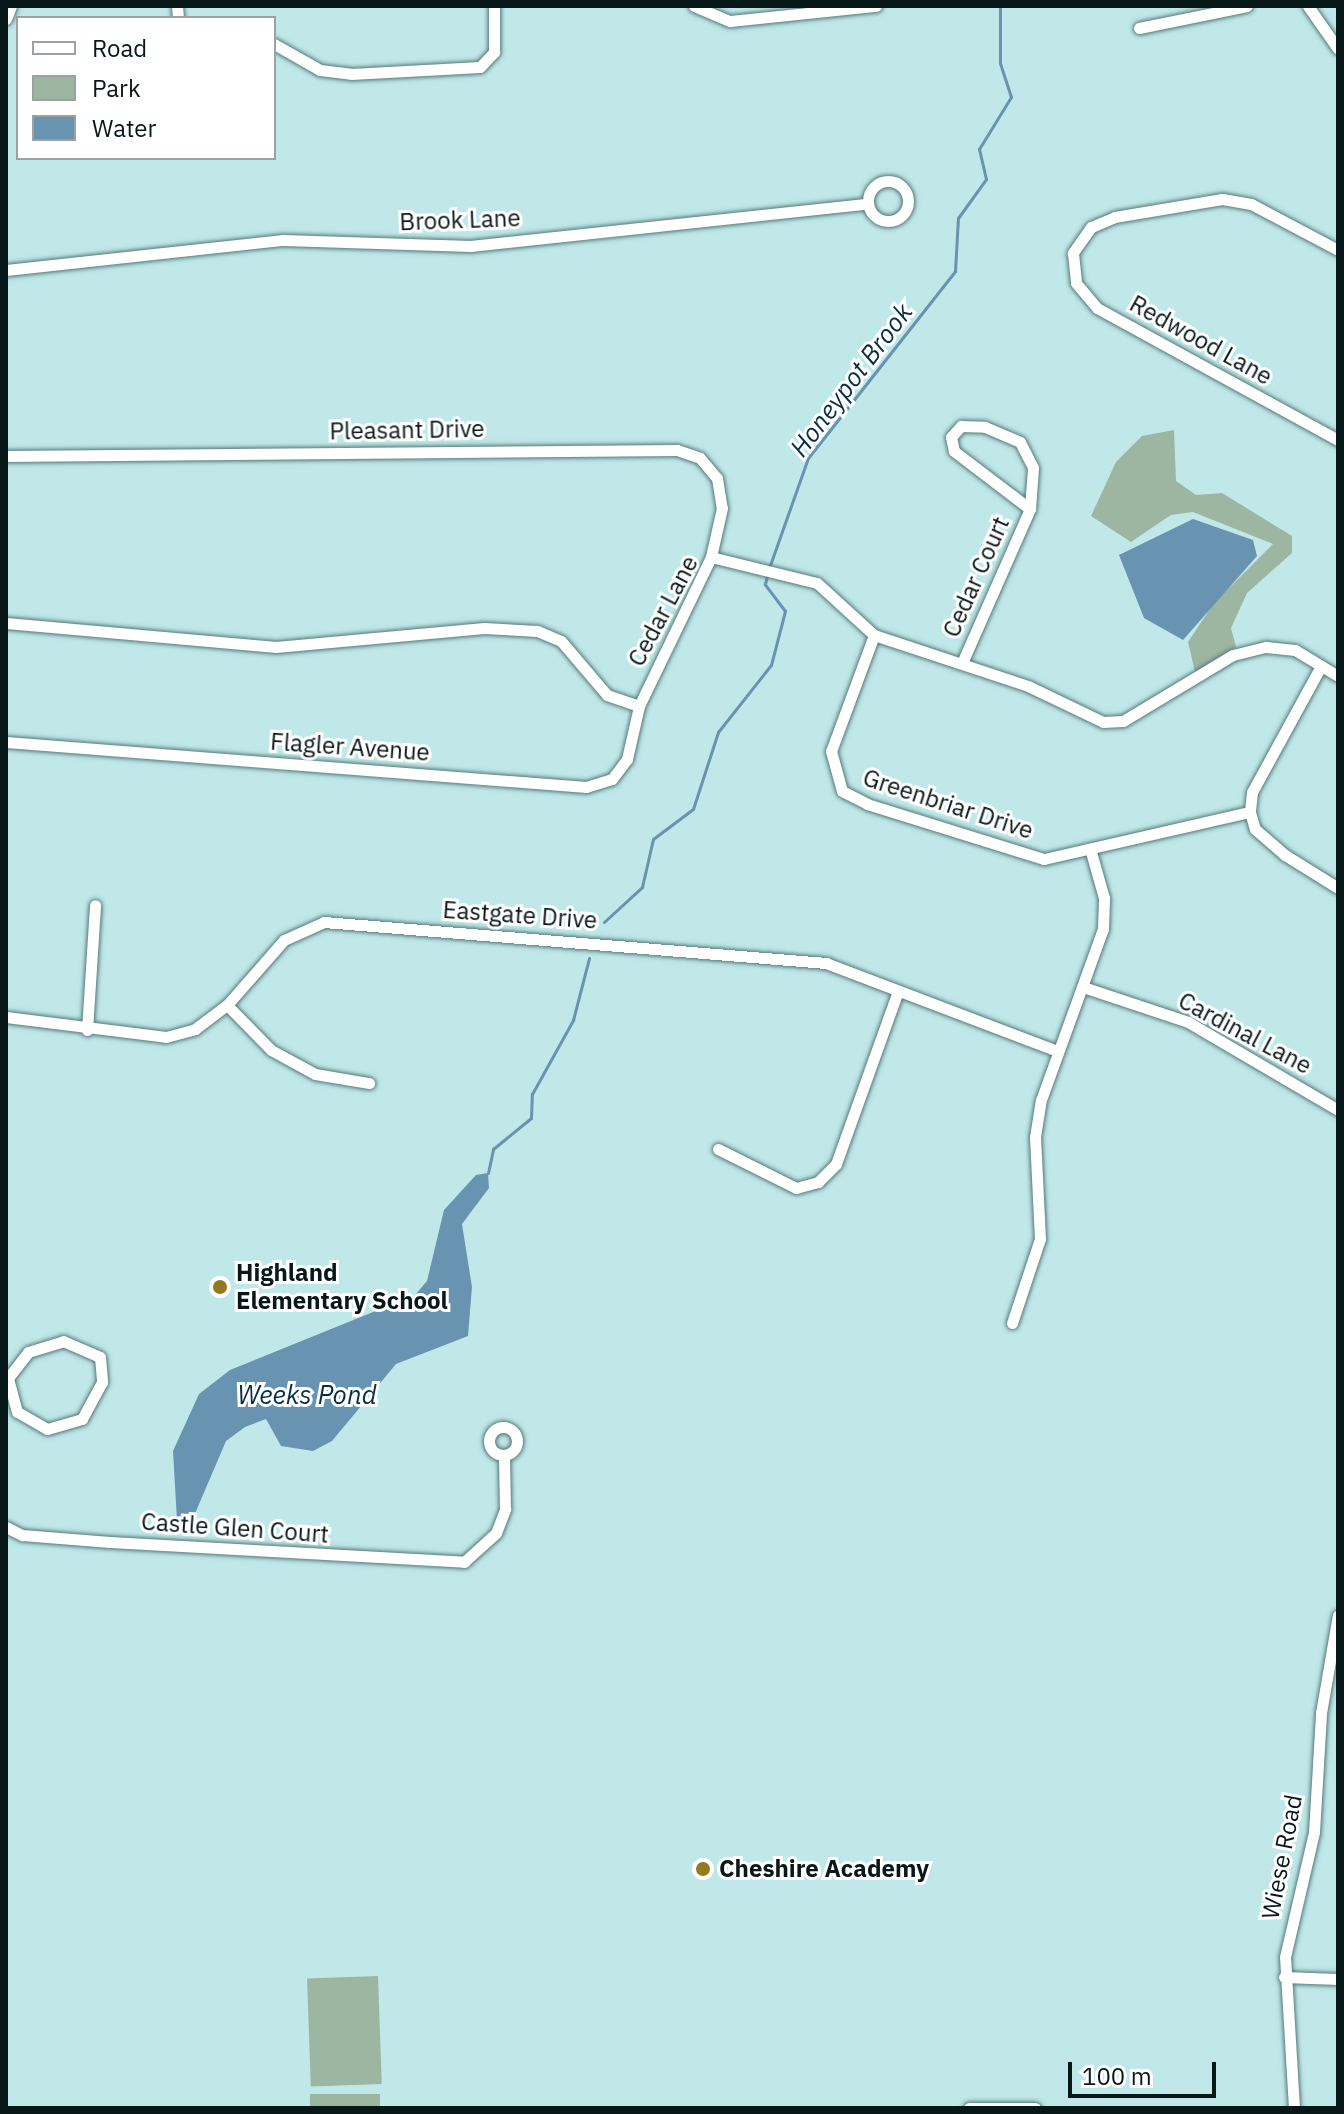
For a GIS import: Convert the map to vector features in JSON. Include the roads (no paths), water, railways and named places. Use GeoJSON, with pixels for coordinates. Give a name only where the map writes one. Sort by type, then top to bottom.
{"type":"FeatureCollection","features":[{"type":"Feature","properties":{"kind":"street"},"geometry":{"type":"LineString","coordinates":[[6,19],[11,6]]}},
{"type":"Feature","properties":{"kind":"street"},"geometry":{"type":"LineString","coordinates":[[276,45],[320,70],[351,74],[480,67],[494,52],[494,6]]}},
{"type":"Feature","properties":{"kind":"street"},"geometry":{"type":"LineString","coordinates":[[694,6],[730,21],[876,6]]}},
{"type":"Feature","properties":{"kind":"street"},"geometry":{"type":"LineString","coordinates":[[1139,28],[1247,6]]}},
{"type":"Feature","properties":{"kind":"street"},"geometry":{"type":"LineString","coordinates":[[1308,6],[1338,49]]}},
{"type":"Feature","properties":{"kind":"street","name":"Redwood Lane"},"geometry":{"type":"LineString","coordinates":[[1338,250],[1251,204],[1222,199],[1115,217],[1091,227],[1073,253],[1076,283],[1097,308],[1338,440]]}},
{"type":"Feature","properties":{"kind":"street","name":"Brook Lane"},"geometry":{"type":"LineString","coordinates":[[6,270],[283,240],[471,246],[867,204]]}},
{"type":"Feature","properties":{"kind":"street","name":"Cedar Court"},"geometry":{"type":"LineString","coordinates":[[962,663],[1030,509],[1033,468],[1020,442],[985,427],[961,426],[951,437],[954,451],[1030,509]]}},
{"type":"Feature","properties":{"kind":"street","name":"Pleasant Drive"},"geometry":{"type":"LineString","coordinates":[[6,456],[677,450],[700,458],[717,478],[722,508],[711,557]]}},
{"type":"Feature","properties":{"kind":"street","name":"Cedar Lane"},"geometry":{"type":"LineString","coordinates":[[6,623],[276,647],[484,628],[537,631],[561,641],[607,695],[639,706],[711,557],[753,570],[817,583],[874,635],[962,663],[1103,722],[1123,721],[1233,655],[1281,648],[1338,676]]}},
{"type":"Feature","properties":{"kind":"street","name":"Greenbriar Drive"},"geometry":{"type":"LineString","coordinates":[[874,635],[831,751],[842,791],[1044,859],[1091,852],[1250,812]]}},
{"type":"Feature","properties":{"kind":"street"},"geometry":{"type":"LineString","coordinates":[[1321,666],[1252,792],[1250,812],[1255,829],[1285,855],[1338,888]]}},
{"type":"Feature","properties":{"kind":"street","name":"Flagler Avenue"},"geometry":{"type":"LineString","coordinates":[[6,742],[586,787],[612,779],[627,759],[639,706]]}},
{"type":"Feature","properties":{"kind":"street"},"geometry":{"type":"LineString","coordinates":[[1012,1323],[1040,1239],[1035,1137],[1058,1051],[1103,929],[1104,898],[1091,852]]}},
{"type":"Feature","properties":{"kind":"street"},"geometry":{"type":"LineString","coordinates":[[87,1030],[95,905]]}},
{"type":"Feature","properties":{"kind":"street","name":"Eastgate Drive"},"geometry":{"type":"LineString","coordinates":[[6,1017],[87,1030],[166,1037],[195,1029],[227,1005],[284,940],[324,922],[787,957],[826,963],[1058,1051]]}},
{"type":"Feature","properties":{"kind":"street","name":"Cardinal Lane"},"geometry":{"type":"LineString","coordinates":[[1083,987],[1188,1022],[1338,1110]]}},
{"type":"Feature","properties":{"kind":"street"},"geometry":{"type":"LineString","coordinates":[[718,1149],[796,1188],[818,1182],[836,1164],[898,991]]}},
{"type":"Feature","properties":{"kind":"street"},"geometry":{"type":"LineString","coordinates":[[227,1005],[271,1050],[315,1074],[369,1083]]}},
{"type":"Feature","properties":{"kind":"street"},"geometry":{"type":"LineString","coordinates":[[43,1344],[83,1345],[100,1357],[92,1408],[64,1429],[23,1418],[7,1378],[15,1363],[43,1344]]}},
{"type":"Feature","properties":{"kind":"street","name":"Castle Glen Court"},"geometry":{"type":"LineString","coordinates":[[6,1527],[22,1535],[110,1542],[464,1562],[496,1533],[505,1509],[504,1456]]}},
{"type":"Feature","properties":{"kind":"street","name":"Wiese Road"},"geometry":{"type":"LineString","coordinates":[[1294,2108],[1284,1977],[1314,1832],[1321,1713],[1338,1615]]}},
{"type":"Feature","properties":{"kind":"street"},"geometry":{"type":"LineString","coordinates":[[1284,1977],[1338,1979]]}},
{"type":"Feature","properties":{"kind":"street"},"geometry":{"type":"LineString","coordinates":[[969,2108],[1035,2108]]}},
{"type":"Feature","properties":{"kind":"water"},"geometry":{"type":"Polygon","coordinates":[[[1193,519],[1253,540],[1257,556],[1183,640],[1144,618],[1119,555],[1193,519]]]}},
{"type":"Feature","properties":{"kind":"water","name":"Weeks Pond"},"geometry":{"type":"Polygon","coordinates":[[[488,1173],[489,1188],[462,1224],[472,1287],[468,1336],[396,1364],[332,1441],[313,1451],[281,1446],[266,1419],[245,1427],[226,1441],[191,1523],[177,1521],[173,1451],[199,1394],[230,1370],[415,1295],[427,1281],[444,1210],[476,1175],[488,1173]]]}},
{"type":"Feature","properties":{"kind":"waterway","name":"Honeypot Brook"},"geometry":{"type":"LineString","coordinates":[[769,568],[808,458],[955,271],[958,218],[986,179],[979,149],[1011,97],[1000,63],[1000,6]]}},
{"type":"Feature","properties":{"kind":"waterway","name":"Honeypot Brook"},"geometry":{"type":"LineString","coordinates":[[604,922],[642,887],[653,839],[693,809],[718,732],[771,665],[785,611],[765,584],[767,576]]}},
{"type":"Feature","properties":{"kind":"waterway","name":"Honeypot Brook"},"geometry":{"type":"LineString","coordinates":[[488,1173],[493,1149],[531,1118],[532,1094],[573,1020],[589,958]]}},
{"type":"Feature","properties":{"kind":"place","name":"Highland Elementary School"},"geometry":{"type":"Point","coordinates":[220,1287]}},
{"type":"Feature","properties":{"kind":"place","name":"Cheshire Academy"},"geometry":{"type":"Point","coordinates":[703,1869]}}]}
